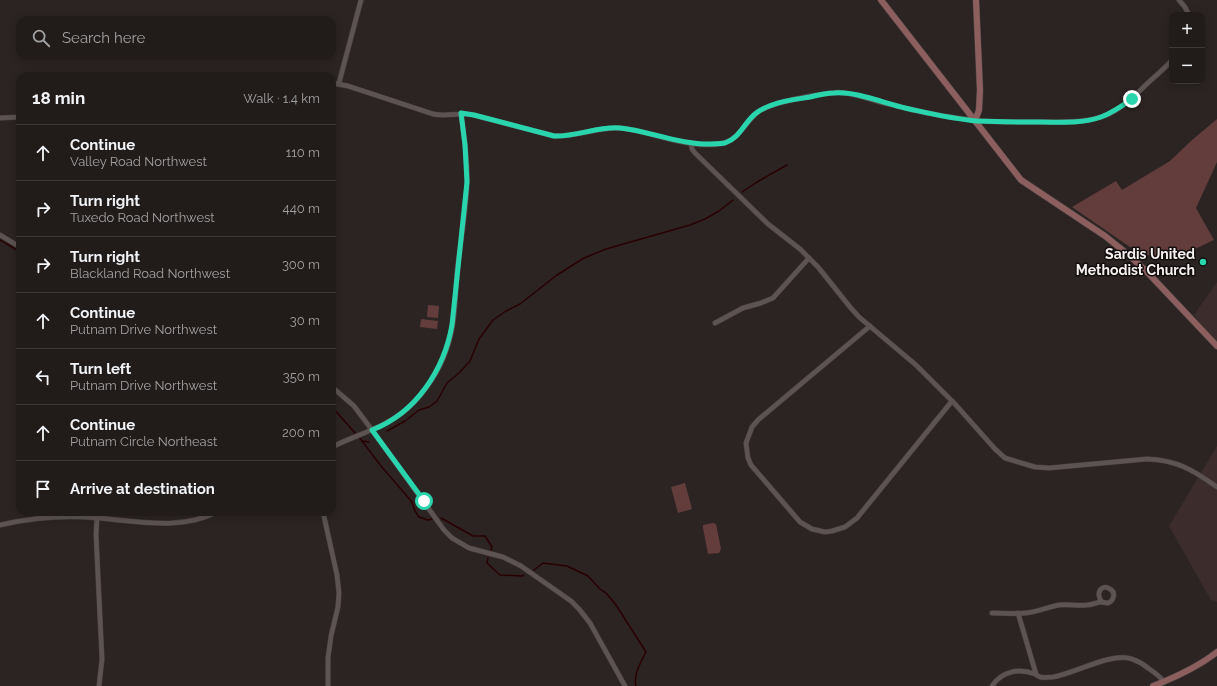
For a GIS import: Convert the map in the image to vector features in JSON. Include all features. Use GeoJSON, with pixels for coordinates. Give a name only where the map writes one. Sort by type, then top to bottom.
{"type":"FeatureCollection","features":[{"type":"Feature","properties":{"kind":"street"},"geometry":{"type":"LineString","coordinates":[[361,0],[339,83],[433,114],[444,115],[461,113],[474,115],[554,136],[567,136],[602,129],[618,128],[691,143],[716,144],[726,142],[736,136],[754,116],[766,107],[788,101],[832,93],[850,94],[920,111],[975,121],[1079,122],[1101,117],[1119,108],[1132,99],[1169,63]]}},
{"type":"Feature","properties":{"kind":"street"},"geometry":{"type":"LineString","coordinates":[[882,0],[1021,180],[1105,236],[1130,256],[1217,346]]}},
{"type":"Feature","properties":{"kind":"street"},"geometry":{"type":"LineString","coordinates":[[975,121],[979,110],[980,90],[976,0]]}},
{"type":"Feature","properties":{"kind":"street"},"geometry":{"type":"LineString","coordinates":[[1179,0],[1188,12]]}},
{"type":"Feature","properties":{"kind":"street"},"geometry":{"type":"LineString","coordinates":[[336,445],[381,426],[399,415],[419,397],[440,365],[450,340],[467,182],[465,145],[461,113]]}},
{"type":"Feature","properties":{"kind":"street"},"geometry":{"type":"LineString","coordinates":[[0,118],[16,117]]}},
{"type":"Feature","properties":{"kind":"street"},"geometry":{"type":"LineString","coordinates":[[691,143],[695,154],[768,224],[809,258],[825,275],[850,307],[916,365],[1005,458],[1035,467],[1050,468],[1159,459],[1183,465],[1217,488]]}},
{"type":"Feature","properties":{"kind":"street"},"geometry":{"type":"LineString","coordinates":[[0,235],[16,245]]}},
{"type":"Feature","properties":{"kind":"street"},"geometry":{"type":"LineString","coordinates":[[715,323],[743,308],[773,298],[809,258]]}},
{"type":"Feature","properties":{"kind":"street"},"geometry":{"type":"LineString","coordinates":[[870,326],[758,420],[748,435],[746,451],[751,465],[800,522],[812,529],[825,532],[839,530],[852,523],[952,401]]}},
{"type":"Feature","properties":{"kind":"street"},"geometry":{"type":"LineString","coordinates":[[336,390],[354,406],[444,530],[452,538],[469,548],[503,557],[521,566],[579,609],[590,622],[625,686]]}},
{"type":"Feature","properties":{"kind":"street"},"geometry":{"type":"LineString","coordinates":[[0,525],[36,519],[74,517],[160,524],[194,520],[206,516]]}},
{"type":"Feature","properties":{"kind":"street"},"geometry":{"type":"LineString","coordinates":[[324,516],[337,575],[339,593],[338,607],[331,636],[328,658],[328,686]]}},
{"type":"Feature","properties":{"kind":"street"},"geometry":{"type":"LineString","coordinates":[[97,518],[96,534],[102,659],[99,686]]}},
{"type":"Feature","properties":{"kind":"street"},"geometry":{"type":"LineString","coordinates":[[992,613],[1026,613],[1059,605],[1089,605],[1102,602]]}},
{"type":"Feature","properties":{"kind":"street"},"geometry":{"type":"LineString","coordinates":[[1018,613],[1036,674]]}},
{"type":"Feature","properties":{"kind":"street"},"geometry":{"type":"LineString","coordinates":[[1153,686],[1198,666],[1217,652]]}},
{"type":"Feature","properties":{"kind":"street"},"geometry":{"type":"LineString","coordinates":[[992,686],[1000,676],[1008,672],[1018,671],[1036,674],[1040,677],[1054,677],[1111,658],[1122,657],[1140,662],[1158,675],[1164,682]]}},
{"type":"Feature","properties":{"kind":"shaded area"},"geometry":{"type":"Polygon","coordinates":[[[1217,119],[1217,162],[1196,208],[1214,240],[1177,256],[1162,259],[1155,258],[1137,248],[1130,247],[1072,207],[1116,181],[1122,190],[1170,161],[1217,119]]]}},
{"type":"Feature","properties":{"kind":"shaded area"},"geometry":{"type":"Polygon","coordinates":[[[1217,282],[1217,343],[1194,315],[1217,282]]]}},
{"type":"Feature","properties":{"kind":"shaded area"},"geometry":{"type":"Polygon","coordinates":[[[428,305],[439,306],[438,318],[427,317],[428,305]]]}},
{"type":"Feature","properties":{"kind":"shaded area"},"geometry":{"type":"Polygon","coordinates":[[[421,319],[438,321],[437,329],[420,327],[421,319]]]}},
{"type":"Feature","properties":{"kind":"shaded area"},"geometry":{"type":"Polygon","coordinates":[[[1217,446],[1217,602],[1211,600],[1169,526],[1217,446]]]}},
{"type":"Feature","properties":{"kind":"shaded area"},"geometry":{"type":"Polygon","coordinates":[[[685,483],[692,509],[678,513],[671,487],[685,483]]]}},
{"type":"Feature","properties":{"kind":"shaded area"},"geometry":{"type":"Polygon","coordinates":[[[713,523],[716,524],[721,549],[719,553],[708,554],[703,525],[713,523]]]}},
{"type":"Feature","properties":{"kind":"waterway"},"geometry":{"type":"LineString","coordinates":[[742,192],[787,165]]}},
{"type":"Feature","properties":{"kind":"waterway"},"geometry":{"type":"LineString","coordinates":[[387,431],[405,421],[419,410],[429,407],[437,401],[447,383],[470,361],[479,339],[493,320],[520,304],[557,275],[584,258],[606,249],[690,225],[705,219],[719,211],[733,200]]}},
{"type":"Feature","properties":{"kind":"waterway"},"geometry":{"type":"LineString","coordinates":[[0,240],[16,250]]}},
{"type":"Feature","properties":{"kind":"waterway"},"geometry":{"type":"LineString","coordinates":[[336,412],[356,434]]}},
{"type":"Feature","properties":{"kind":"waterway"},"geometry":{"type":"LineString","coordinates":[[359,437],[381,466],[412,502],[419,517],[428,520],[432,519]]}},
{"type":"Feature","properties":{"kind":"waterway"},"geometry":{"type":"LineString","coordinates":[[362,441],[369,442]]}},
{"type":"Feature","properties":{"kind":"waterway"},"geometry":{"type":"LineString","coordinates":[[441,518],[473,536],[485,536],[492,547],[491,550]]}},
{"type":"Feature","properties":{"kind":"waterway"},"geometry":{"type":"LineString","coordinates":[[488,558],[487,563],[500,575],[524,575]]}},
{"type":"Feature","properties":{"kind":"waterway"},"geometry":{"type":"LineString","coordinates":[[534,570],[543,563],[567,566],[588,576],[600,589],[606,593],[616,605],[646,652],[637,673],[635,682],[636,686]]}},
{"type":"Feature","properties":{"kind":"place","name":"Sardis United Methodist Church"},"geometry":{"type":"Point","coordinates":[1203,262]}},
{"type":"Feature","properties":{"kind":"route"},"geometry":{"type":"LineString","coordinates":[[424,501],[372,430],[399,415],[419,397],[440,365],[450,340],[467,182],[467,165],[461,113],[554,136],[567,136],[602,129],[618,128],[677,141],[716,144],[732,139],[754,116],[766,107],[788,101],[841,92],[886,104],[943,116],[975,121],[995,122],[1079,122],[1111,113],[1132,99]]}}]}
